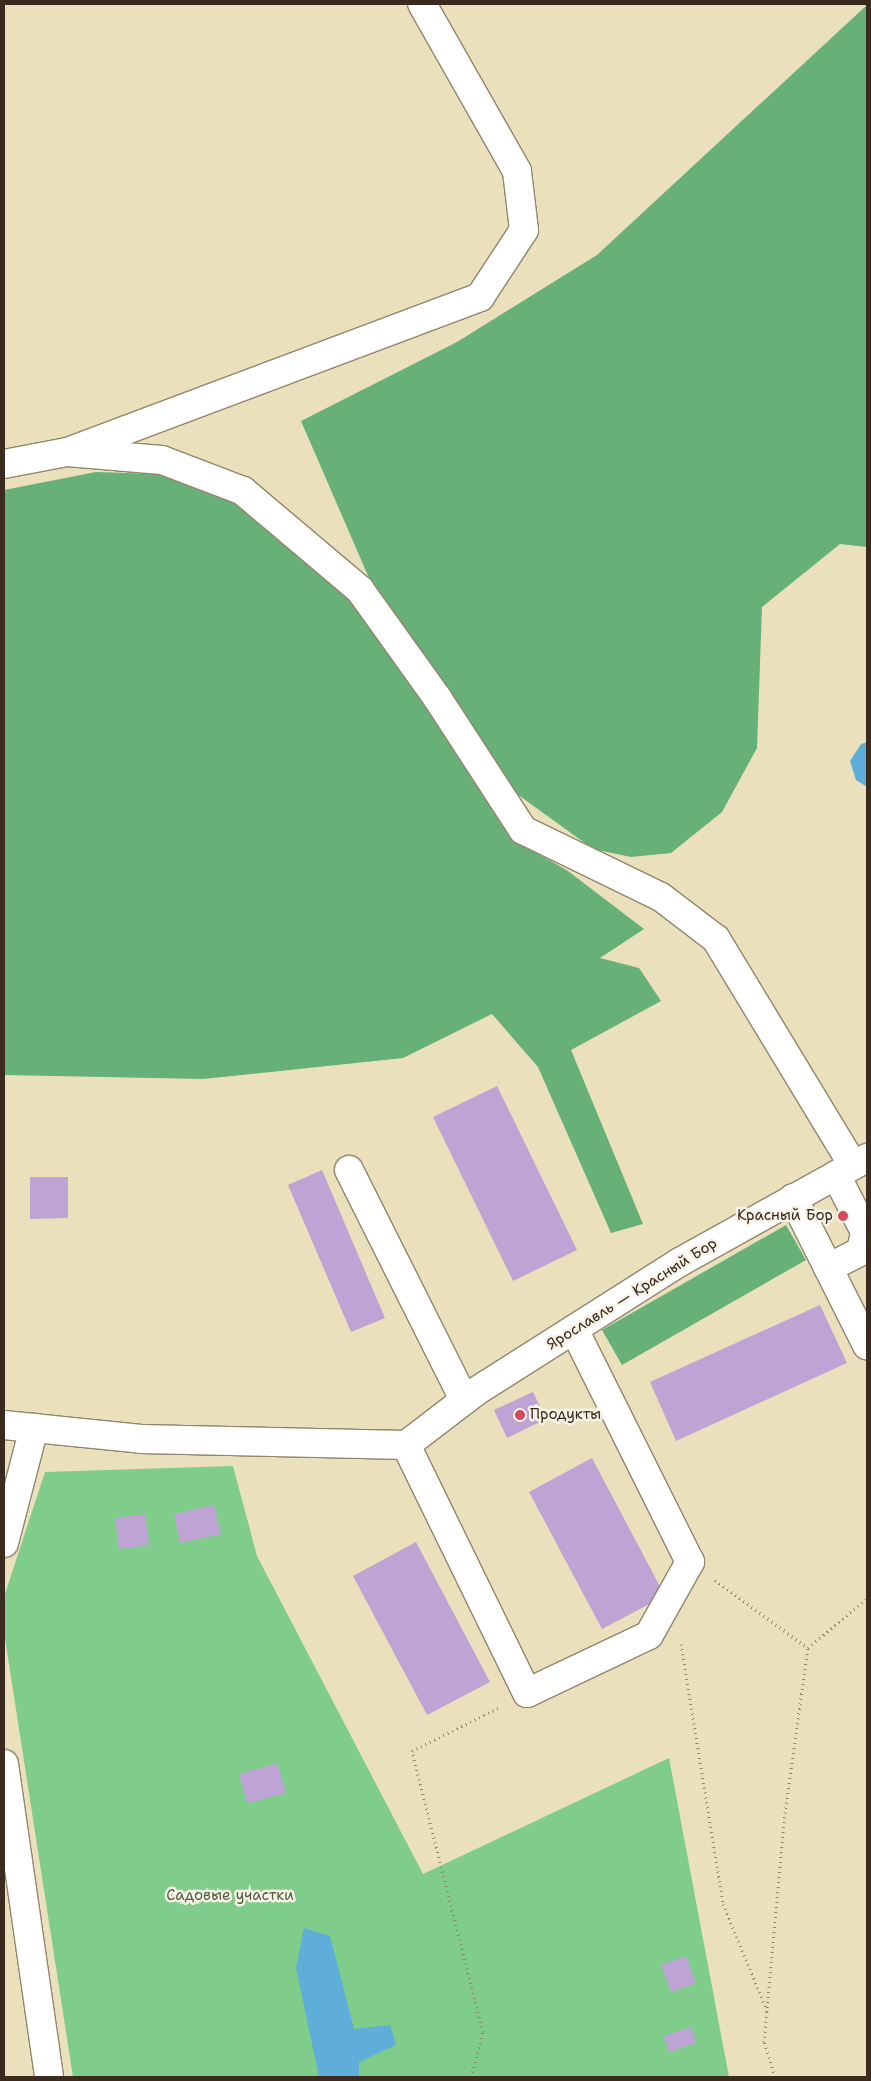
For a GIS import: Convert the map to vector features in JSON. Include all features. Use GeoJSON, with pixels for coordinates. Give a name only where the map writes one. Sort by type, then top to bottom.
{"type":"FeatureCollection","features":[{"type":"Feature","properties":{"kind":"street"},"geometry":{"type":"LineString","coordinates":[[4,464],[67,452],[480,297],[524,230],[517,171],[422,4]]}},
{"type":"Feature","properties":{"kind":"street"},"geometry":{"type":"LineString","coordinates":[[67,452],[162,460],[243,491],[360,590],[438,699],[522,830],[661,897],[716,939],[852,1166],[865,1232],[861,1251],[828,1268]]}},
{"type":"Feature","properties":{"kind":"street","name":"Ярославль — Красный Бор"},"geometry":{"type":"LineString","coordinates":[[406,1445],[464,1400],[680,1262],[852,1166]]}},
{"type":"Feature","properties":{"kind":"street"},"geometry":{"type":"LineString","coordinates":[[348,1170],[464,1400]]}},
{"type":"Feature","properties":{"kind":"street"},"geometry":{"type":"LineString","coordinates":[[793,1198],[867,1345]]}},
{"type":"Feature","properties":{"kind":"street"},"geometry":{"type":"LineString","coordinates":[[4,1425],[141,1440],[406,1445],[527,1693],[649,1635],[690,1562],[574,1329]]}},
{"type":"Feature","properties":{"kind":"street"},"geometry":{"type":"LineString","coordinates":[[4,1543],[34,1428]]}},
{"type":"Feature","properties":{"kind":"street"},"geometry":{"type":"LineString","coordinates":[[4,1764],[49,2077]]}},
{"type":"Feature","properties":{"kind":"path"},"geometry":{"type":"LineString","coordinates":[[690,1562],[808,1648]]}},
{"type":"Feature","properties":{"kind":"path"},"geometry":{"type":"LineString","coordinates":[[775,2077],[764,2042],[785,1812],[808,1648],[867,1598]]}},
{"type":"Feature","properties":{"kind":"path"},"geometry":{"type":"LineString","coordinates":[[681,1639],[680,1648],[702,1759],[723,1904],[767,2011]]}},
{"type":"Feature","properties":{"kind":"path"},"geometry":{"type":"LineString","coordinates":[[471,2077],[483,2032],[412,1751],[527,1693]]}},
{"type":"Feature","properties":{"kind":"green space"},"geometry":{"type":"Polygon","coordinates":[[[867,5],[867,547],[840,544],[762,607],[757,748],[722,812],[671,853],[631,857],[593,849],[517,794],[369,578],[301,421],[457,342],[597,255],[867,5]]]}},
{"type":"Feature","properties":{"kind":"green space"},"geometry":{"type":"Polygon","coordinates":[[[96,472],[159,474],[238,502],[348,598],[427,702],[515,840],[568,871],[644,929],[600,958],[639,968],[661,1001],[571,1050],[643,1224],[611,1233],[538,1067],[492,1014],[403,1058],[203,1079],[4,1075],[4,490],[96,472]]]}},
{"type":"Feature","properties":{"kind":"green space"},"geometry":{"type":"Polygon","coordinates":[[[786,1225],[806,1260],[622,1365],[602,1330],[786,1225]]]}},
{"type":"Feature","properties":{"kind":"green space","name":"Садовые участки"},"geometry":{"type":"Polygon","coordinates":[[[233,1466],[257,1556],[423,1874],[669,1758],[729,2077],[73,2077],[4,1632],[4,1597],[45,1472],[233,1466]]]}},
{"type":"Feature","properties":{"kind":"water"},"geometry":{"type":"Polygon","coordinates":[[[867,742],[867,787],[856,780],[850,761],[861,744],[867,742]]]}},
{"type":"Feature","properties":{"kind":"water"},"geometry":{"type":"Polygon","coordinates":[[[304,1928],[330,1936],[354,2029],[390,2025],[396,2045],[359,2062],[359,2077],[319,2077],[296,1968],[304,1928]]]}},
{"type":"Feature","properties":{"kind":"building"},"geometry":{"type":"Polygon","coordinates":[[[497,1086],[577,1250],[513,1281],[433,1117],[497,1086]]]}},
{"type":"Feature","properties":{"kind":"building"},"geometry":{"type":"Polygon","coordinates":[[[322,1170],[385,1318],[351,1332],[288,1185],[322,1170]]]}},
{"type":"Feature","properties":{"kind":"building"},"geometry":{"type":"Polygon","coordinates":[[[30,1177],[68,1177],[68,1218],[30,1219],[30,1177]]]}},
{"type":"Feature","properties":{"kind":"building"},"geometry":{"type":"Polygon","coordinates":[[[820,1305],[847,1363],[676,1441],[650,1382],[820,1305]]]}},
{"type":"Feature","properties":{"kind":"building","name":"Продукты"},"geometry":{"type":"Polygon","coordinates":[[[533,1392],[546,1419],[507,1438],[494,1410],[533,1392]]]}},
{"type":"Feature","properties":{"kind":"building"},"geometry":{"type":"Polygon","coordinates":[[[592,1458],[665,1596],[602,1629],[529,1492],[592,1458]]]}},
{"type":"Feature","properties":{"kind":"building"},"geometry":{"type":"Polygon","coordinates":[[[214,1505],[221,1534],[180,1543],[174,1514],[214,1505]]]}},
{"type":"Feature","properties":{"kind":"building"},"geometry":{"type":"Polygon","coordinates":[[[145,1514],[149,1545],[119,1549],[115,1518],[145,1514]]]}},
{"type":"Feature","properties":{"kind":"building"},"geometry":{"type":"Polygon","coordinates":[[[416,1542],[490,1682],[427,1715],[353,1576],[416,1542]]]}},
{"type":"Feature","properties":{"kind":"building"},"geometry":{"type":"Polygon","coordinates":[[[277,1763],[286,1793],[247,1803],[239,1774],[277,1763]]]}},
{"type":"Feature","properties":{"kind":"building"},"geometry":{"type":"Polygon","coordinates":[[[686,1956],[696,1983],[671,1992],[661,1965],[686,1956]]]}},
{"type":"Feature","properties":{"kind":"building"},"geometry":{"type":"Polygon","coordinates":[[[691,2027],[696,2043],[669,2052],[664,2036],[691,2027]]]}},
{"type":"Feature","properties":{"kind":"place","name":"Красный Бор"},"geometry":{"type":"Point","coordinates":[843,1216]}},
{"type":"Feature","properties":{"kind":"place","name":"Продукты"},"geometry":{"type":"Point","coordinates":[520,1415]}}]}
